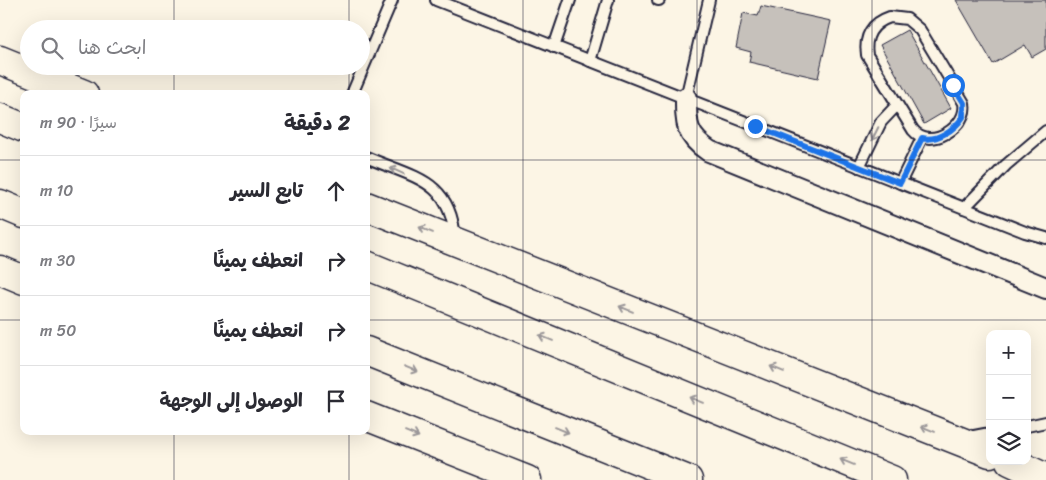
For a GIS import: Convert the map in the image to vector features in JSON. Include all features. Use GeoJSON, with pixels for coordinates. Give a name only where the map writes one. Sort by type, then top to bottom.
{"type":"FeatureCollection","features":[{"type":"Feature","properties":{"kind":"street"},"geometry":{"type":"LineString","coordinates":[[0,60],[20,68]]}},
{"type":"Feature","properties":{"kind":"street"},"geometry":{"type":"LineString","coordinates":[[37,75],[74,90]]}},
{"type":"Feature","properties":{"kind":"street"},"geometry":{"type":"LineString","coordinates":[[686,98],[686,123],[698,144],[709,151],[1046,288]]}},
{"type":"Feature","properties":{"kind":"street"},"geometry":{"type":"LineString","coordinates":[[0,118],[20,126]]}},
{"type":"Feature","properties":{"kind":"street"},"geometry":{"type":"LineString","coordinates":[[0,204],[20,212]]}},
{"type":"Feature","properties":{"kind":"street"},"geometry":{"type":"LineString","coordinates":[[370,208],[986,451]]}},
{"type":"Feature","properties":{"kind":"street"},"geometry":{"type":"LineString","coordinates":[[370,267],[892,480]]}},
{"type":"Feature","properties":{"kind":"street"},"geometry":{"type":"LineString","coordinates":[[0,270],[20,278]]}},
{"type":"Feature","properties":{"kind":"street"},"geometry":{"type":"LineString","coordinates":[[370,353],[688,480]]}},
{"type":"Feature","properties":{"kind":"street"},"geometry":{"type":"LineString","coordinates":[[370,418],[527,480]]}},
{"type":"Feature","properties":{"kind":"street"},"geometry":{"type":"LineString","coordinates":[[1018,465],[1046,478]]}},
{"type":"Feature","properties":{"kind":"lane"},"geometry":{"type":"LineString","coordinates":[[370,52],[392,0]]}},
{"type":"Feature","properties":{"kind":"lane"},"geometry":{"type":"LineString","coordinates":[[436,0],[1025,232],[1046,238]]}},
{"type":"Feature","properties":{"kind":"lane"},"geometry":{"type":"LineString","coordinates":[[554,46],[570,0]]}},
{"type":"Feature","properties":{"kind":"lane"},"geometry":{"type":"LineString","coordinates":[[590,61],[608,0]]}},
{"type":"Feature","properties":{"kind":"lane"},"geometry":{"type":"LineString","coordinates":[[686,98],[709,0]]}},
{"type":"Feature","properties":{"kind":"lane"},"geometry":{"type":"LineString","coordinates":[[890,17],[907,19],[920,30],[965,108],[963,117],[952,128],[934,139],[922,138],[913,130],[870,63],[865,47],[866,38],[875,24],[890,17]]}},
{"type":"Feature","properties":{"kind":"lane"},"geometry":{"type":"LineString","coordinates":[[354,90],[360,75]]}},
{"type":"Feature","properties":{"kind":"lane"},"geometry":{"type":"LineString","coordinates":[[859,167],[881,122],[897,105]]}},
{"type":"Feature","properties":{"kind":"lane"},"geometry":{"type":"LineString","coordinates":[[964,208],[1006,166],[1046,131]]}},
{"type":"Feature","properties":{"kind":"lane"},"geometry":{"type":"LineString","coordinates":[[900,183],[922,138]]}},
{"type":"Feature","properties":{"kind":"lane"},"geometry":{"type":"LineString","coordinates":[[370,159],[425,183],[441,194],[451,211],[456,242]]}},
{"type":"Feature","properties":{"kind":"lane"},"geometry":{"type":"LineString","coordinates":[[1031,425],[1046,422]]}},
{"type":"Feature","properties":{"kind":"lane"},"geometry":{"type":"LineString","coordinates":[[954,439],[986,434]]}},
{"type":"Feature","properties":{"kind":"building"},"geometry":{"type":"Polygon","coordinates":[[[956,0],[1046,0],[1046,49],[1032,57],[1025,45],[993,64],[956,0]]]}},
{"type":"Feature","properties":{"kind":"building"},"geometry":{"type":"Polygon","coordinates":[[[761,6],[831,21],[818,78],[749,62],[751,52],[736,48],[743,13],[758,16],[761,6]]]}},
{"type":"Feature","properties":{"kind":"building"},"geometry":{"type":"Polygon","coordinates":[[[907,30],[951,108],[924,124],[880,45],[907,30]]]}},
{"type":"Feature","properties":{"kind":"route"},"geometry":{"type":"LineString","coordinates":[[755,126],[900,183],[922,138],[927,140],[939,137],[958,124],[963,117],[964,103],[953,85]]}}]}
